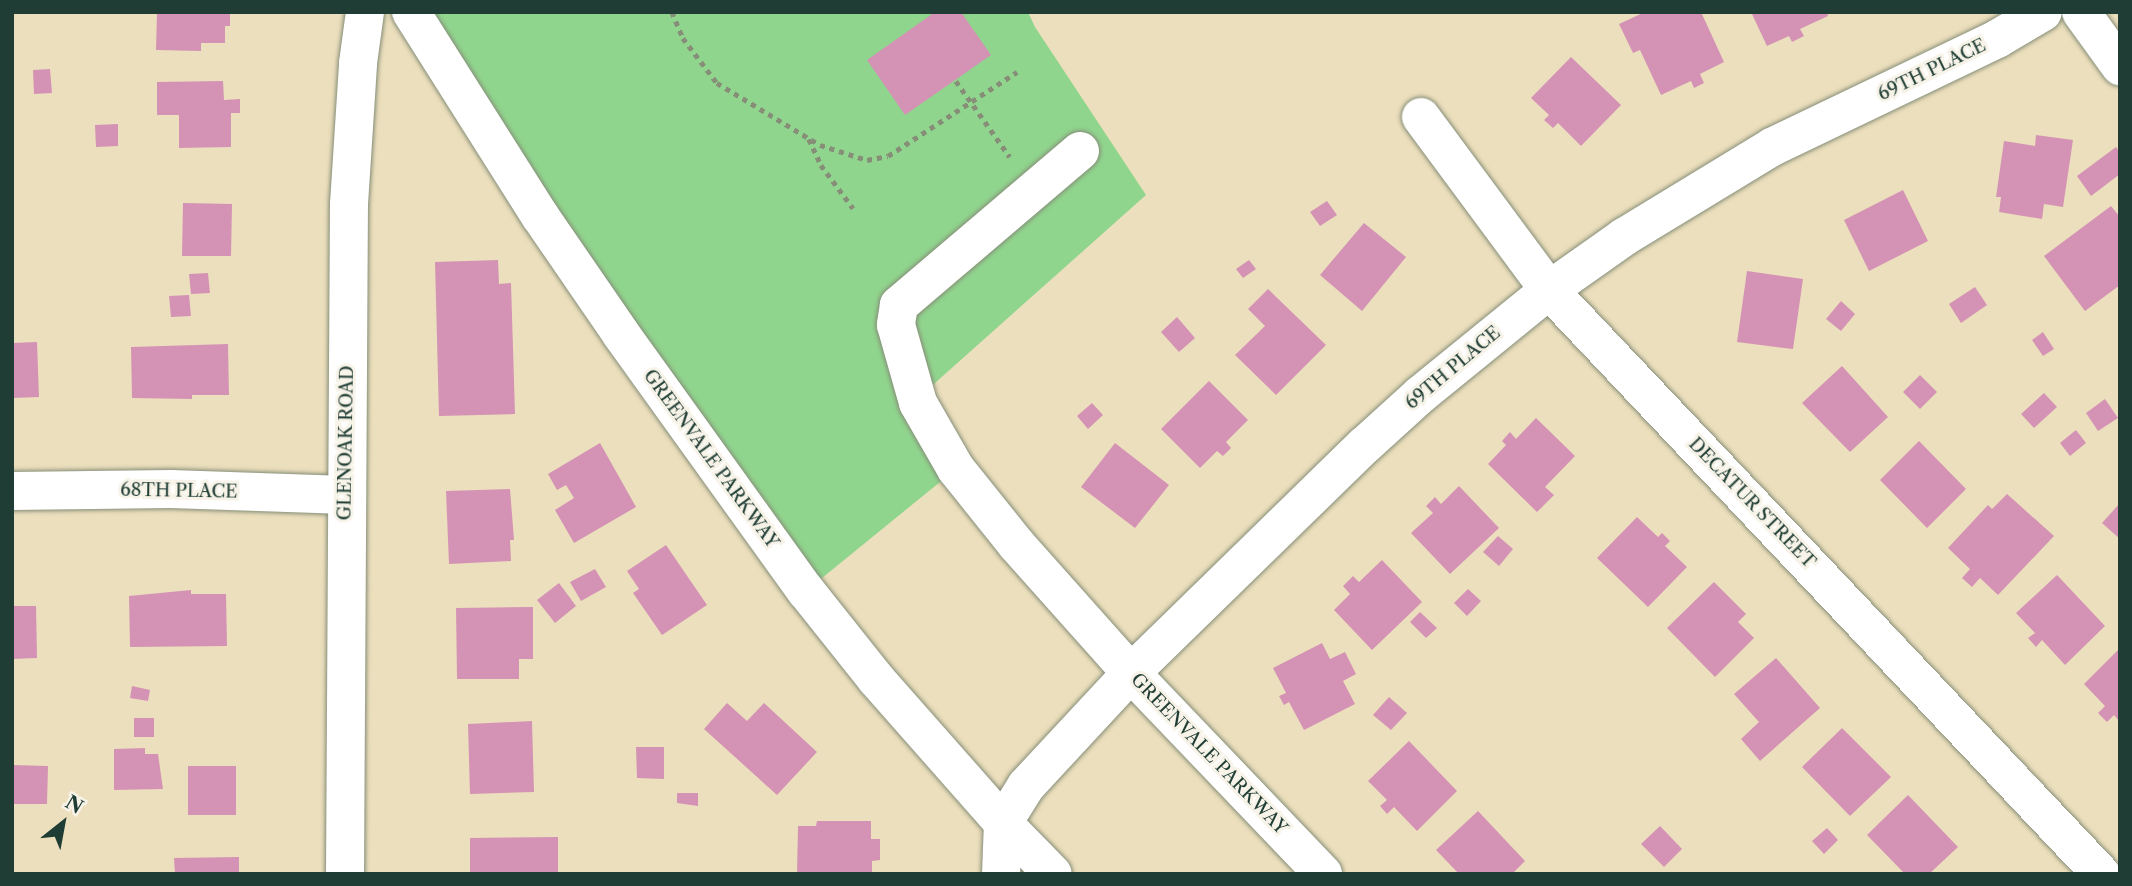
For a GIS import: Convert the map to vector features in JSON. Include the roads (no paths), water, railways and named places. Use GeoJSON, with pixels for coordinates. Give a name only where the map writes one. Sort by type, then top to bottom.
{"type":"FeatureCollection","features":[{"type":"Feature","properties":{"kind":"street","name":"GLENOAK ROAD"},"geometry":{"type":"LineString","coordinates":[[345,874],[349,204],[358,63],[365,12]]}},
{"type":"Feature","properties":{"kind":"street","name":"GREENVALE PARKWAY"},"geometry":{"type":"LineString","coordinates":[[411,12],[540,216],[613,323],[806,591],[876,679],[1003,823],[1053,874]]}},
{"type":"Feature","properties":{"kind":"street","name":"69TH PLACE"},"geometry":{"type":"LineString","coordinates":[[1001,874],[1003,823],[1026,786],[1131,673],[1420,395],[1549,290],[1634,230],[1772,147],[1997,39],[2043,12]]}},
{"type":"Feature","properties":{"kind":"street"},"geometry":{"type":"LineString","coordinates":[[2081,12],[2120,66]]}},
{"type":"Feature","properties":{"kind":"street","name":"DECATUR STREET"},"geometry":{"type":"LineString","coordinates":[[1421,117],[1549,290],[2101,874]]}},
{"type":"Feature","properties":{"kind":"street","name":"GREENVALE PARKWAY"},"geometry":{"type":"LineString","coordinates":[[1080,151],[899,305],[896,325],[918,403],[956,469],[1016,544],[1131,673],[1323,874]]}},
{"type":"Feature","properties":{"kind":"street","name":"68TH PLACE"},"geometry":{"type":"LineString","coordinates":[[12,491],[171,489],[346,495]]}}]}
